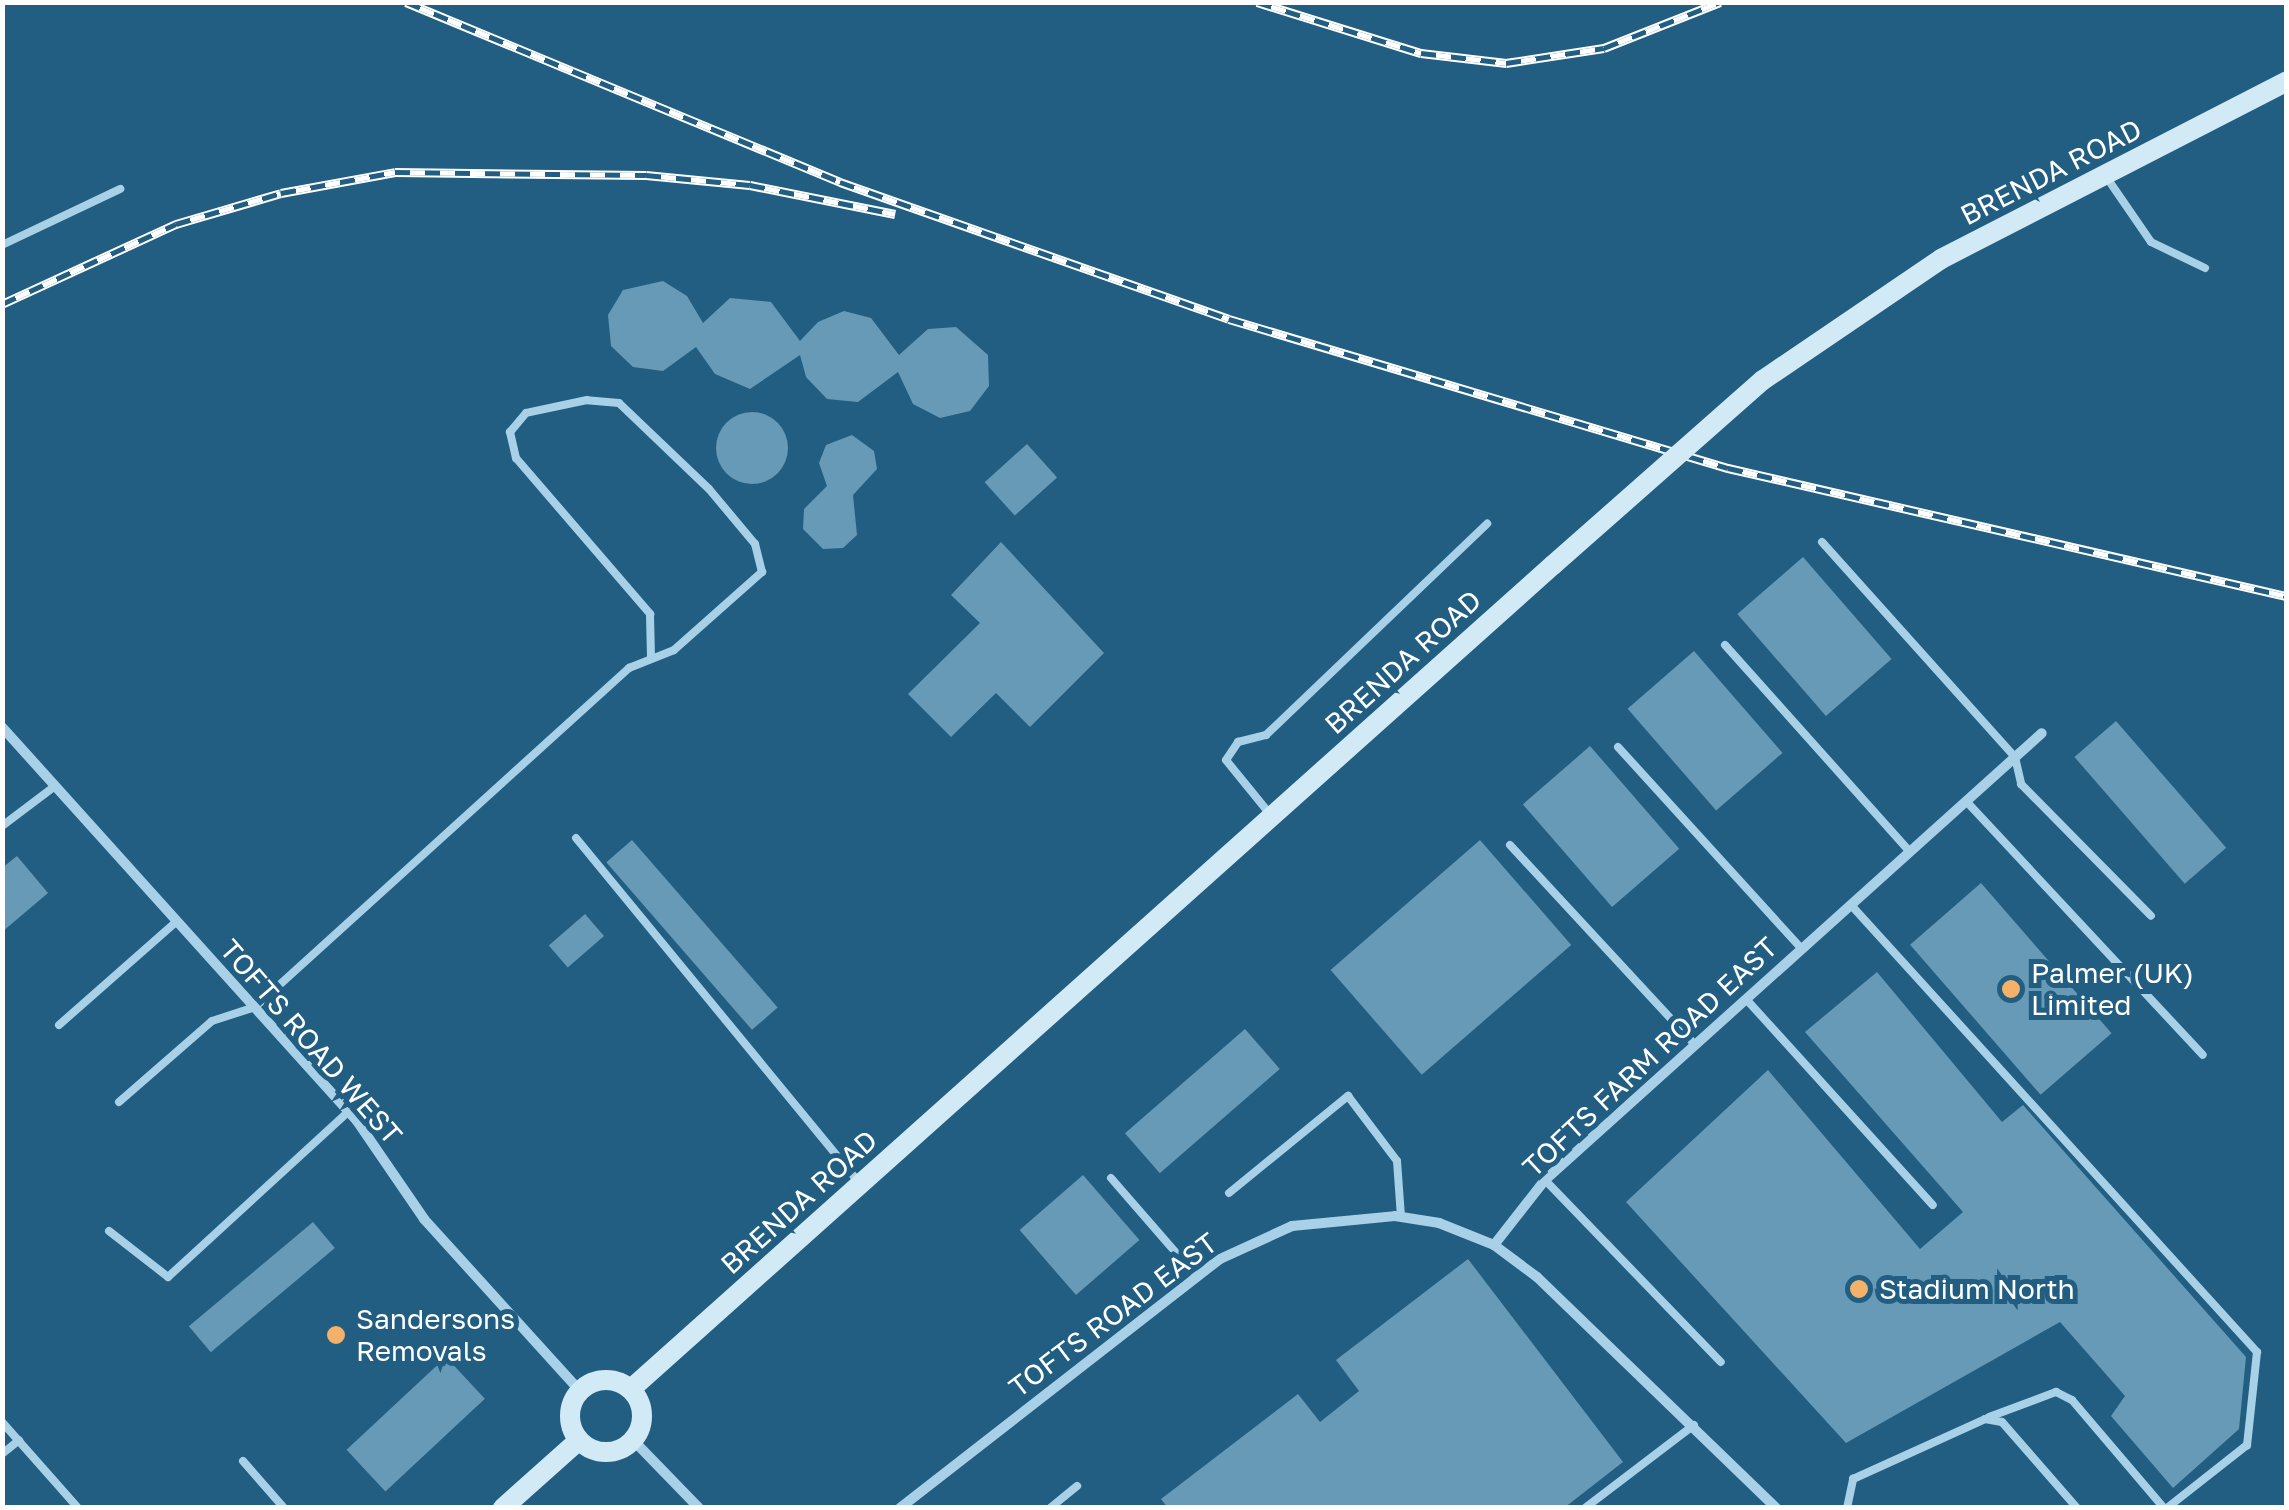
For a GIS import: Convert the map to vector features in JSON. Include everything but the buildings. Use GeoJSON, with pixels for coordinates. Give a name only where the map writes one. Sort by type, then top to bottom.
{"type":"FeatureCollection","features":[{"type":"Feature","properties":{"kind":"main road","name":"BRENDA ROAD"},"geometry":{"type":"LineString","coordinates":[[631,1389],[1764,380],[1941,259],[2286,82]]}},
{"type":"Feature","properties":{"kind":"main road"},"geometry":{"type":"LineString","coordinates":[[613,1379],[631,1389],[641,1415],[634,1441],[608,1454],[578,1441],[570,1406],[579,1390],[613,1379]]}},
{"type":"Feature","properties":{"kind":"main road"},"geometry":{"type":"LineString","coordinates":[[503,1508],[578,1441]]}},
{"type":"Feature","properties":{"kind":"street","name":"TOFTS ROAD WEST"},"geometry":{"type":"LineString","coordinates":[[2,727],[348,1111],[424,1219],[579,1390]]}},
{"type":"Feature","properties":{"kind":"street","name":"TOFTS FARM ROAD EAST"},"geometry":{"type":"LineString","coordinates":[[1494,1245],[1545,1180],[2042,733]]}},
{"type":"Feature","properties":{"kind":"street","name":"TOFTS ROAD EAST"},"geometry":{"type":"LineString","coordinates":[[901,1507],[1197,1277],[1254,1240],[1292,1226],[1401,1217],[1439,1223],[1494,1245]]}},
{"type":"Feature","properties":{"kind":"street"},"geometry":{"type":"LineString","coordinates":[[1494,1245],[1572,1308],[1776,1508]]}},
{"type":"Feature","properties":{"kind":"street"},"geometry":{"type":"LineString","coordinates":[[634,1441],[699,1508]]}},
{"type":"Feature","properties":{"kind":"lane"},"geometry":{"type":"LineString","coordinates":[[2104,175],[2151,242],[2205,268]]}},
{"type":"Feature","properties":{"kind":"lane"},"geometry":{"type":"LineString","coordinates":[[2,245],[120,190]]}},
{"type":"Feature","properties":{"kind":"lane"},"geometry":{"type":"LineString","coordinates":[[119,1102],[212,1021],[255,1007],[599,695],[651,658],[674,650],[762,572],[755,544],[709,489],[619,403],[587,400],[526,413],[510,432],[516,458],[650,614],[651,658]]}},
{"type":"Feature","properties":{"kind":"lane"},"geometry":{"type":"LineString","coordinates":[[1272,816],[1226,760],[1238,742],[1266,735],[1487,524]]}},
{"type":"Feature","properties":{"kind":"lane"},"geometry":{"type":"LineString","coordinates":[[1822,542],[2015,756],[2020,784],[2151,916]]}},
{"type":"Feature","properties":{"kind":"lane"},"geometry":{"type":"LineString","coordinates":[[1724,645],[1910,852]]}},
{"type":"Feature","properties":{"kind":"lane"},"geometry":{"type":"LineString","coordinates":[[1618,747],[1802,949]]}},
{"type":"Feature","properties":{"kind":"lane"},"geometry":{"type":"LineString","coordinates":[[2,826],[55,786]]}},
{"type":"Feature","properties":{"kind":"lane"},"geometry":{"type":"LineString","coordinates":[[1966,801],[2203,1055]]}},
{"type":"Feature","properties":{"kind":"lane"},"geometry":{"type":"LineString","coordinates":[[576,838],[860,1185]]}},
{"type":"Feature","properties":{"kind":"lane"},"geometry":{"type":"LineString","coordinates":[[1510,846],[1695,1045]]}},
{"type":"Feature","properties":{"kind":"lane"},"geometry":{"type":"LineString","coordinates":[[1846,1508],[1853,1479],[1985,1419],[2056,1392],[2072,1400],[2165,1508],[2247,1445],[2257,1352],[1851,905]]}},
{"type":"Feature","properties":{"kind":"lane"},"geometry":{"type":"LineString","coordinates":[[58,1025],[178,922]]}},
{"type":"Feature","properties":{"kind":"lane"},"geometry":{"type":"LineString","coordinates":[[1746,999],[1934,1206]]}},
{"type":"Feature","properties":{"kind":"lane"},"geometry":{"type":"LineString","coordinates":[[1229,1193],[1348,1096],[1397,1162],[1401,1217]]}},
{"type":"Feature","properties":{"kind":"lane"},"geometry":{"type":"LineString","coordinates":[[110,1231],[168,1277],[348,1111]]}},
{"type":"Feature","properties":{"kind":"lane"},"geometry":{"type":"LineString","coordinates":[[1111,1178],[1197,1277]]}},
{"type":"Feature","properties":{"kind":"lane"},"geometry":{"type":"LineString","coordinates":[[1545,1180],[1721,1362]]}},
{"type":"Feature","properties":{"kind":"lane"},"geometry":{"type":"LineString","coordinates":[[1985,1419],[2002,1422],[2076,1508]]}},
{"type":"Feature","properties":{"kind":"lane"},"geometry":{"type":"LineString","coordinates":[[2,1422],[78,1508]]}},
{"type":"Feature","properties":{"kind":"lane"},"geometry":{"type":"LineString","coordinates":[[1585,1508],[1694,1424]]}},
{"type":"Feature","properties":{"kind":"lane"},"geometry":{"type":"LineString","coordinates":[[2,1454],[18,1440]]}},
{"type":"Feature","properties":{"kind":"lane"},"geometry":{"type":"LineString","coordinates":[[244,1461],[284,1508]]}},
{"type":"Feature","properties":{"kind":"lane"},"geometry":{"type":"LineString","coordinates":[[1050,1508],[1077,1486]]}},
{"type":"Feature","properties":{"kind":"railway"},"geometry":{"type":"LineString","coordinates":[[406,2],[840,182],[1229,319],[1728,468],[2286,596]]}},
{"type":"Feature","properties":{"kind":"railway"},"geometry":{"type":"LineString","coordinates":[[1257,2],[1421,53],[1506,63],[1604,48],[1720,2]]}},
{"type":"Feature","properties":{"kind":"railway"},"geometry":{"type":"LineString","coordinates":[[2,304],[176,224],[281,193],[395,172],[646,175],[750,185],[895,214]]}},
{"type":"Feature","properties":{"kind":"place","name":"Palmer (UK) Limited"},"geometry":{"type":"Point","coordinates":[2011,989]}},
{"type":"Feature","properties":{"kind":"place","name":"Stadium North"},"geometry":{"type":"Point","coordinates":[1859,1289]}},
{"type":"Feature","properties":{"kind":"place","name":"Sandersons Removals"},"geometry":{"type":"Point","coordinates":[336,1335]}}]}
